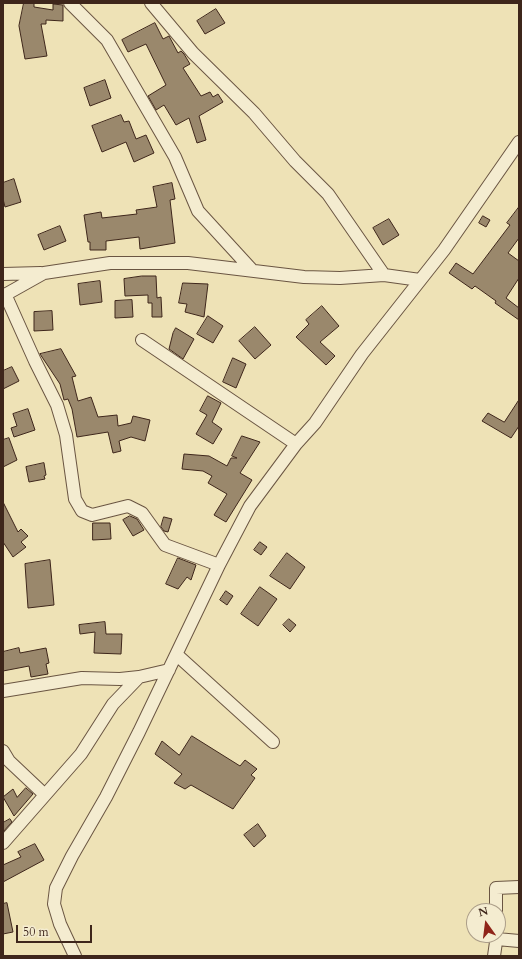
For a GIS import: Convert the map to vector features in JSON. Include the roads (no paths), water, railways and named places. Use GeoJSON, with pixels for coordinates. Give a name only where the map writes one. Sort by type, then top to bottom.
{"type":"FeatureCollection","features":[{"type":"Feature","properties":{"kind":"street"},"geometry":{"type":"LineString","coordinates":[[70,3],[107,40],[175,157],[198,211],[252,270]]}},
{"type":"Feature","properties":{"kind":"street"},"geometry":{"type":"LineString","coordinates":[[151,3],[193,53],[254,113],[295,161],[328,194],[384,276]]}},
{"type":"Feature","properties":{"kind":"street"},"geometry":{"type":"LineString","coordinates":[[75,956],[60,924],[54,904],[56,888],[72,856],[113,784],[177,655],[219,565],[250,506],[296,444],[314,423],[362,354],[444,250],[519,142]]}},
{"type":"Feature","properties":{"kind":"street"},"geometry":{"type":"LineString","coordinates":[[3,274],[44,273],[110,263],[188,264],[304,277],[340,278],[384,276],[420,280]]}},
{"type":"Feature","properties":{"kind":"street"},"geometry":{"type":"LineString","coordinates":[[44,273],[4,295],[57,405],[66,435],[75,499],[82,511],[92,515],[128,506],[142,513],[165,545],[219,565]]}},
{"type":"Feature","properties":{"kind":"street"},"geometry":{"type":"LineString","coordinates":[[142,340],[296,444]]}},
{"type":"Feature","properties":{"kind":"street"},"geometry":{"type":"LineString","coordinates":[[177,655],[273,742]]}},
{"type":"Feature","properties":{"kind":"street"},"geometry":{"type":"LineString","coordinates":[[3,691],[82,678],[120,679],[139,677],[169,670]]}},
{"type":"Feature","properties":{"kind":"street"},"geometry":{"type":"LineString","coordinates":[[3,843],[81,754],[113,704],[139,677]]}},
{"type":"Feature","properties":{"kind":"street"},"geometry":{"type":"LineString","coordinates":[[3,751],[9,761],[46,795]]}},
{"type":"Feature","properties":{"kind":"street"},"geometry":{"type":"LineString","coordinates":[[496,903],[496,888],[519,887]]}},
{"type":"Feature","properties":{"kind":"street"},"geometry":{"type":"LineString","coordinates":[[506,939],[519,941]]}},
{"type":"Feature","properties":{"kind":"street"},"geometry":{"type":"LineString","coordinates":[[494,956],[496,943]]}}]}
